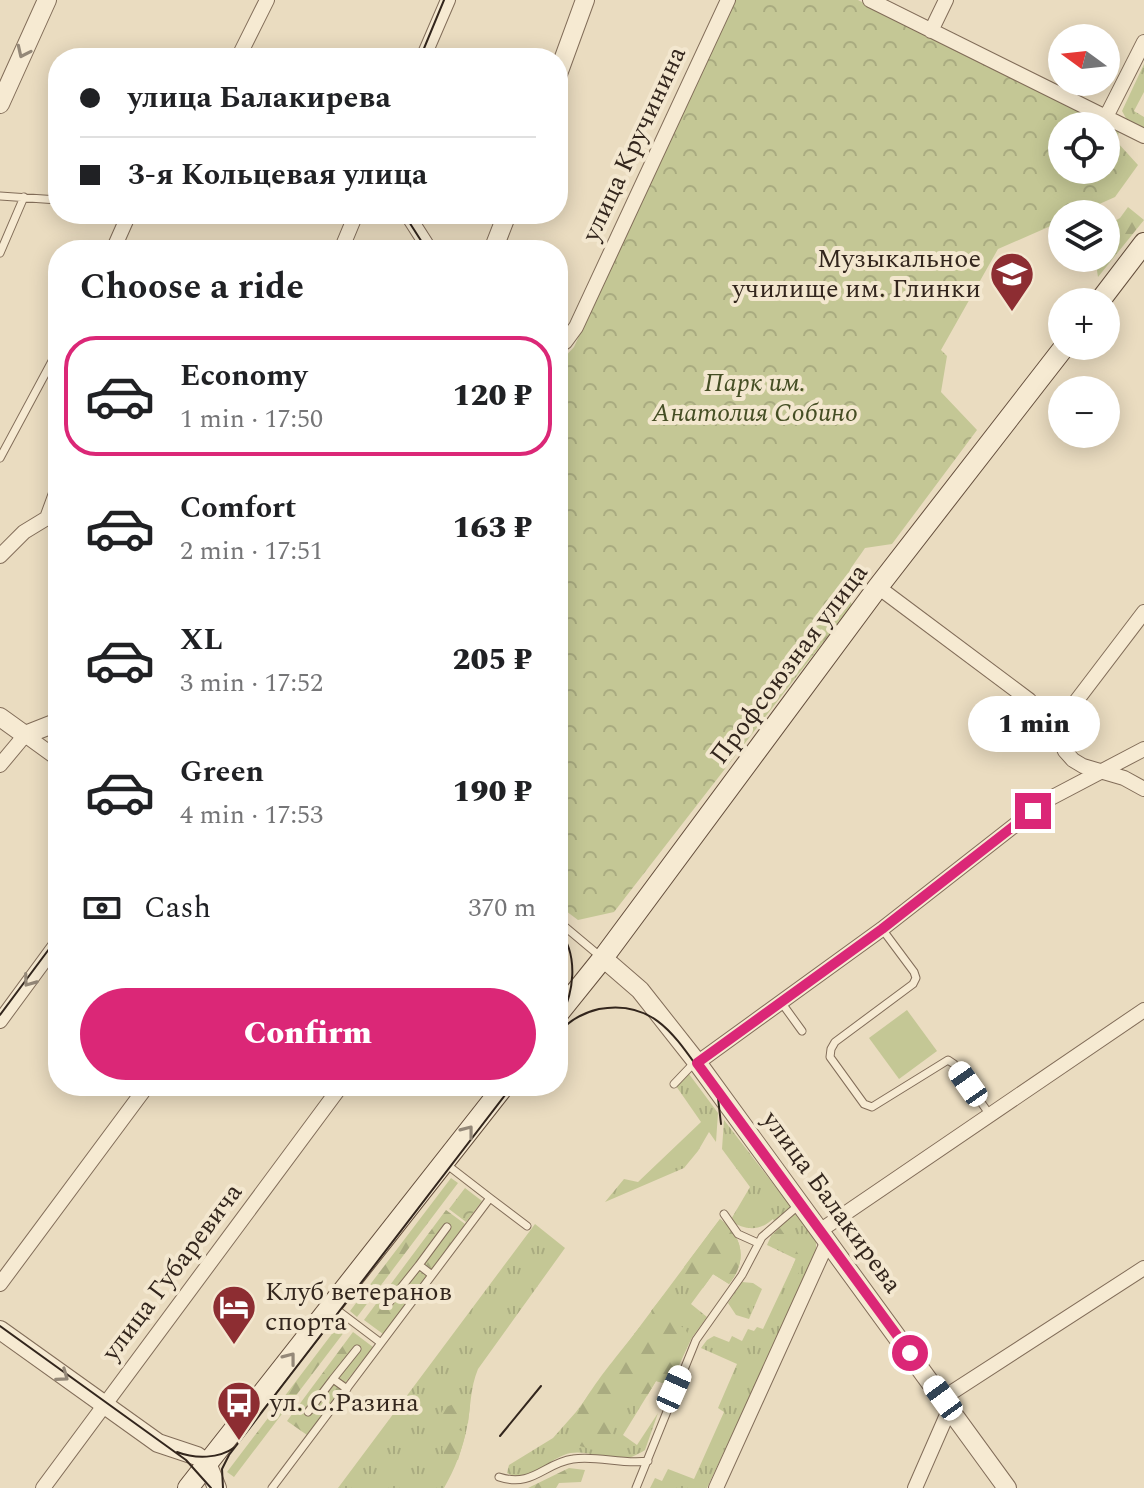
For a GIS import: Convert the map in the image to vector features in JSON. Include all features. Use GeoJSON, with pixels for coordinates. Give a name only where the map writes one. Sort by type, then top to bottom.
{"type":"FeatureCollection","features":[{"type":"Feature","properties":{"kind":"main road"},"geometry":{"type":"LineString","coordinates":[[1110,288],[1144,243]]}},
{"type":"Feature","properties":{"kind":"main road","name":"Профсоюзная улица"},"geometry":{"type":"LineString","coordinates":[[568,1002],[878,587],[1054,360]]}},
{"type":"Feature","properties":{"kind":"main road"},"geometry":{"type":"LineString","coordinates":[[188,1488],[496,1096]]}},
{"type":"Feature","properties":{"kind":"street"},"geometry":{"type":"LineString","coordinates":[[0,104],[47,0]]}},
{"type":"Feature","properties":{"kind":"street"},"geometry":{"type":"LineString","coordinates":[[243,48],[267,0]]}},
{"type":"Feature","properties":{"kind":"street"},"geometry":{"type":"LineString","coordinates":[[427,48],[448,0]]}},
{"type":"Feature","properties":{"kind":"street"},"geometry":{"type":"LineString","coordinates":[[567,48],[585,0]]}},
{"type":"Feature","properties":{"kind":"street","name":"улица Кручинина"},"geometry":{"type":"LineString","coordinates":[[568,338],[576,327],[728,0]]}},
{"type":"Feature","properties":{"kind":"street"},"geometry":{"type":"LineString","coordinates":[[870,0],[1096,112]]}},
{"type":"Feature","properties":{"kind":"street"},"geometry":{"type":"LineString","coordinates":[[931,31],[946,0]]}},
{"type":"Feature","properties":{"kind":"street"},"geometry":{"type":"LineString","coordinates":[[1109,112],[1144,42]]}},
{"type":"Feature","properties":{"kind":"street"},"geometry":{"type":"LineString","coordinates":[[1120,124],[1144,136]]}},
{"type":"Feature","properties":{"kind":"street"},"geometry":{"type":"LineString","coordinates":[[0,556],[24,532],[48,522]]}},
{"type":"Feature","properties":{"kind":"street"},"geometry":{"type":"LineString","coordinates":[[878,587],[1029,700],[1055,729],[1073,760],[1144,789]]}},
{"type":"Feature","properties":{"kind":"street"},"geometry":{"type":"LineString","coordinates":[[1055,729],[1144,612]]}},
{"type":"Feature","properties":{"kind":"street"},"geometry":{"type":"LineString","coordinates":[[0,717],[48,752]]}},
{"type":"Feature","properties":{"kind":"street"},"geometry":{"type":"LineString","coordinates":[[0,765],[25,735],[48,726]]}},
{"type":"Feature","properties":{"kind":"street"},"geometry":{"type":"LineString","coordinates":[[697,1062],[882,929],[1047,800],[1144,749]]}},
{"type":"Feature","properties":{"kind":"street"},"geometry":{"type":"LineString","coordinates":[[0,1021],[48,956]]}},
{"type":"Feature","properties":{"kind":"street","name":"улица Балакирева"},"geometry":{"type":"LineString","coordinates":[[603,958],[640,990],[697,1062],[1007,1488]]}},
{"type":"Feature","properties":{"kind":"street"},"geometry":{"type":"LineString","coordinates":[[716,1488],[824,1235],[990,1115],[1144,1010]]}},
{"type":"Feature","properties":{"kind":"street"},"geometry":{"type":"LineString","coordinates":[[0,1284],[140,1096]]}},
{"type":"Feature","properties":{"kind":"street","name":"улица Губаревича"},"geometry":{"type":"LineString","coordinates":[[43,1488],[334,1096]]}},
{"type":"Feature","properties":{"kind":"street"},"geometry":{"type":"LineString","coordinates":[[915,1488],[947,1403],[1144,1268]]}},
{"type":"Feature","properties":{"kind":"street"},"geometry":{"type":"LineString","coordinates":[[0,1330],[158,1443],[197,1456],[207,1463],[217,1488]]}},
{"type":"Feature","properties":{"kind":"lane"},"geometry":{"type":"LineString","coordinates":[[0,196],[48,199]]}},
{"type":"Feature","properties":{"kind":"lane"},"geometry":{"type":"LineString","coordinates":[[0,253],[24,197]]}},
{"type":"Feature","properties":{"kind":"lane"},"geometry":{"type":"LineString","coordinates":[[0,458],[48,369]]}},
{"type":"Feature","properties":{"kind":"lane"},"geometry":{"type":"LineString","coordinates":[[568,929],[603,958]]}},
{"type":"Feature","properties":{"kind":"lane"},"geometry":{"type":"LineString","coordinates":[[882,929],[916,978],[913,984],[835,1042],[830,1057],[864,1104],[872,1107],[880,1105],[948,1060],[990,1115]]}},
{"type":"Feature","properties":{"kind":"lane"},"geometry":{"type":"LineString","coordinates":[[781,1002],[802,1031]]}},
{"type":"Feature","properties":{"kind":"lane"},"geometry":{"type":"LineString","coordinates":[[674,1084],[697,1062]]}},
{"type":"Feature","properties":{"kind":"lane"},"geometry":{"type":"LineString","coordinates":[[443,1162],[527,1226]]}},
{"type":"Feature","properties":{"kind":"lane"},"geometry":{"type":"LineString","coordinates":[[272,1488],[490,1198]]}},
{"type":"Feature","properties":{"kind":"lane"},"geometry":{"type":"LineString","coordinates":[[636,1488],[696,1340],[742,1275],[758,1243],[801,1203]]}},
{"type":"Feature","properties":{"kind":"lane"},"geometry":{"type":"LineString","coordinates":[[724,1214],[738,1234],[758,1243]]}},
{"type":"Feature","properties":{"kind":"lane"},"geometry":{"type":"LineString","coordinates":[[388,1304],[447,1227]]}},
{"type":"Feature","properties":{"kind":"lane"},"geometry":{"type":"LineString","coordinates":[[419,1265],[432,1275]]}},
{"type":"Feature","properties":{"kind":"lane"},"geometry":{"type":"LineString","coordinates":[[331,1305],[381,1343]]}},
{"type":"Feature","properties":{"kind":"lane"},"geometry":{"type":"LineString","coordinates":[[308,1412],[357,1349]]}},
{"type":"Feature","properties":{"kind":"lane"},"geometry":{"type":"LineString","coordinates":[[333,1379],[347,1389]]}},
{"type":"Feature","properties":{"kind":"lane"},"geometry":{"type":"LineString","coordinates":[[499,1477],[507,1482],[527,1483],[575,1459],[631,1463],[648,1461]]}},
{"type":"Feature","properties":{"kind":"green space","name":"Парк им. Анатолия Собино"},"geometry":{"type":"Polygon","coordinates":[[[733,0],[858,0],[1081,112],[1048,112],[1048,184],[1120,184],[1120,145],[1138,165],[1115,197],[1108,200],[1048,200],[1048,227],[998,249],[941,350],[947,356],[941,392],[977,430],[892,544],[865,548],[848,575],[848,595],[852,605],[614,912],[578,920],[568,912],[568,353],[574,347],[733,0]]]}},
{"type":"Feature","properties":{"kind":"green space"},"geometry":{"type":"Polygon","coordinates":[[[1144,64],[1144,92],[1134,111],[1144,117],[1144,129],[1127,120],[1122,111],[1144,64]]]}},
{"type":"Feature","properties":{"kind":"green space"},"geometry":{"type":"Polygon","coordinates":[[[1128,207],[1144,220],[1120,250],[1120,218],[1128,207]]]}},
{"type":"Feature","properties":{"kind":"green space"},"geometry":{"type":"Polygon","coordinates":[[[907,1010],[937,1051],[899,1079],[869,1038],[907,1010]]]}},
{"type":"Feature","properties":{"kind":"green space"},"geometry":{"type":"Polygon","coordinates":[[[689,1074],[718,1113],[716,1142],[709,1132],[684,1168],[605,1202],[624,1179],[638,1182],[701,1122],[676,1086],[689,1074]]]}},
{"type":"Feature","properties":{"kind":"green space"},"geometry":{"type":"Polygon","coordinates":[[[724,1120],[791,1207],[774,1221],[757,1228],[747,1228],[730,1221],[750,1187],[722,1149],[724,1120]]]}},
{"type":"Feature","properties":{"kind":"green space"},"geometry":{"type":"Polygon","coordinates":[[[451,1178],[458,1183],[357,1317],[350,1311],[451,1178]]]}},
{"type":"Feature","properties":{"kind":"green space"},"geometry":{"type":"Polygon","coordinates":[[[465,1188],[482,1201],[466,1222],[449,1209],[465,1188]]]}},
{"type":"Feature","properties":{"kind":"green space"},"geometry":{"type":"Polygon","coordinates":[[[446,1210],[465,1224],[431,1270],[423,1264],[445,1224],[385,1304],[390,1308],[419,1270],[427,1276],[383,1334],[364,1320],[446,1210]]]}},
{"type":"Feature","properties":{"kind":"green space"},"geometry":{"type":"Polygon","coordinates":[[[795,1212],[816,1241],[816,1256],[707,1488],[650,1488],[655,1478],[662,1481],[668,1469],[694,1479],[724,1412],[718,1408],[737,1364],[701,1348],[714,1336],[729,1342],[732,1336],[742,1341],[748,1329],[763,1329],[796,1259],[767,1245],[778,1226],[795,1212]]]}},
{"type":"Feature","properties":{"kind":"green space"},"geometry":{"type":"Polygon","coordinates":[[[720,1219],[738,1241],[739,1266],[729,1284],[713,1274],[691,1304],[707,1317],[691,1339],[672,1380],[663,1383],[656,1381],[623,1435],[637,1445],[658,1413],[645,1450],[620,1459],[572,1453],[529,1474],[515,1476],[507,1473],[509,1465],[553,1438],[576,1412],[720,1219]]]}},
{"type":"Feature","properties":{"kind":"green space"},"geometry":{"type":"Polygon","coordinates":[[[720,1219],[738,1241],[739,1267],[729,1284],[713,1274],[699,1289],[684,1276],[684,1267],[720,1219]]]}},
{"type":"Feature","properties":{"kind":"green space"},"geometry":{"type":"Polygon","coordinates":[[[535,1224],[565,1248],[478,1369],[463,1443],[444,1488],[338,1488],[535,1224]]]}},
{"type":"Feature","properties":{"kind":"green space"},"geometry":{"type":"Polygon","coordinates":[[[780,1228],[804,1262],[795,1280],[789,1275],[796,1258],[775,1248],[771,1236],[780,1228]]]}},
{"type":"Feature","properties":{"kind":"green space"},"geometry":{"type":"Polygon","coordinates":[[[742,1282],[753,1283],[762,1289],[749,1319],[736,1315],[728,1303],[742,1282]]]}},
{"type":"Feature","properties":{"kind":"green space"},"geometry":{"type":"Polygon","coordinates":[[[663,1296],[674,1297],[678,1305],[676,1311],[670,1313],[670,1318],[685,1329],[691,1339],[672,1380],[663,1383],[656,1381],[647,1396],[625,1397],[606,1443],[593,1450],[580,1446],[571,1437],[578,1412],[639,1328],[661,1330],[662,1326],[656,1322],[651,1311],[663,1296]]]}},
{"type":"Feature","properties":{"kind":"green space"},"geometry":{"type":"Polygon","coordinates":[[[341,1322],[348,1327],[234,1477],[227,1472],[341,1322]]]}},
{"type":"Feature","properties":{"kind":"green space"},"geometry":{"type":"Polygon","coordinates":[[[353,1332],[373,1347],[345,1383],[338,1378],[360,1348],[355,1345],[305,1412],[310,1416],[334,1384],[341,1390],[307,1435],[287,1421],[353,1332]]]}},
{"type":"Feature","properties":{"kind":"green space"},"geometry":{"type":"Polygon","coordinates":[[[458,1402],[470,1406],[468,1423],[458,1430],[466,1432],[458,1460],[446,1459],[438,1420],[444,1408],[458,1402]]]}},
{"type":"Feature","properties":{"kind":"green space"},"geometry":{"type":"Polygon","coordinates":[[[569,1468],[585,1470],[581,1482],[559,1483],[556,1488],[528,1488],[569,1468]]]}},
{"type":"Feature","properties":{"kind":"tram line"},"geometry":{"type":"LineString","coordinates":[[424,48],[444,0]]}},
{"type":"Feature","properties":{"kind":"tram line"},"geometry":{"type":"LineString","coordinates":[[410,224],[421,240]]}},
{"type":"Feature","properties":{"kind":"tram line"},"geometry":{"type":"LineString","coordinates":[[568,946],[572,963],[568,1000]]}},
{"type":"Feature","properties":{"kind":"tram line"},"geometry":{"type":"LineString","coordinates":[[0,1015],[48,950]]}},
{"type":"Feature","properties":{"kind":"tram line"},"geometry":{"type":"LineString","coordinates":[[568,1024],[599,1009],[620,1008],[653,1018],[678,1041],[712,1087],[718,1098],[721,1124]]}},
{"type":"Feature","properties":{"kind":"tram line"},"geometry":{"type":"LineString","coordinates":[[223,1488],[222,1469],[229,1455],[504,1096]]}},
{"type":"Feature","properties":{"kind":"tram line"},"geometry":{"type":"LineString","coordinates":[[0,1326],[186,1460],[211,1488]]}},
{"type":"Feature","properties":{"kind":"tram line"},"geometry":{"type":"LineString","coordinates":[[500,1436],[541,1386]]}},
{"type":"Feature","properties":{"kind":"tram line"},"geometry":{"type":"LineString","coordinates":[[177,1452],[207,1457],[235,1447]]}},
{"type":"Feature","properties":{"kind":"place","name":"Музыкальное училище им. Глинки"},"geometry":{"type":"Point","coordinates":[1012,313]}},
{"type":"Feature","properties":{"kind":"place","name":"Клуб ветеранов спорта"},"geometry":{"type":"Point","coordinates":[234,1346]}},
{"type":"Feature","properties":{"kind":"place","name":"ул. С.Разина"},"geometry":{"type":"Point","coordinates":[239,1442]}},
{"type":"Feature","properties":{"kind":"route"},"geometry":{"type":"LineString","coordinates":[[910,1353],[697,1063],[882,929],[1033,811]]}}]}
